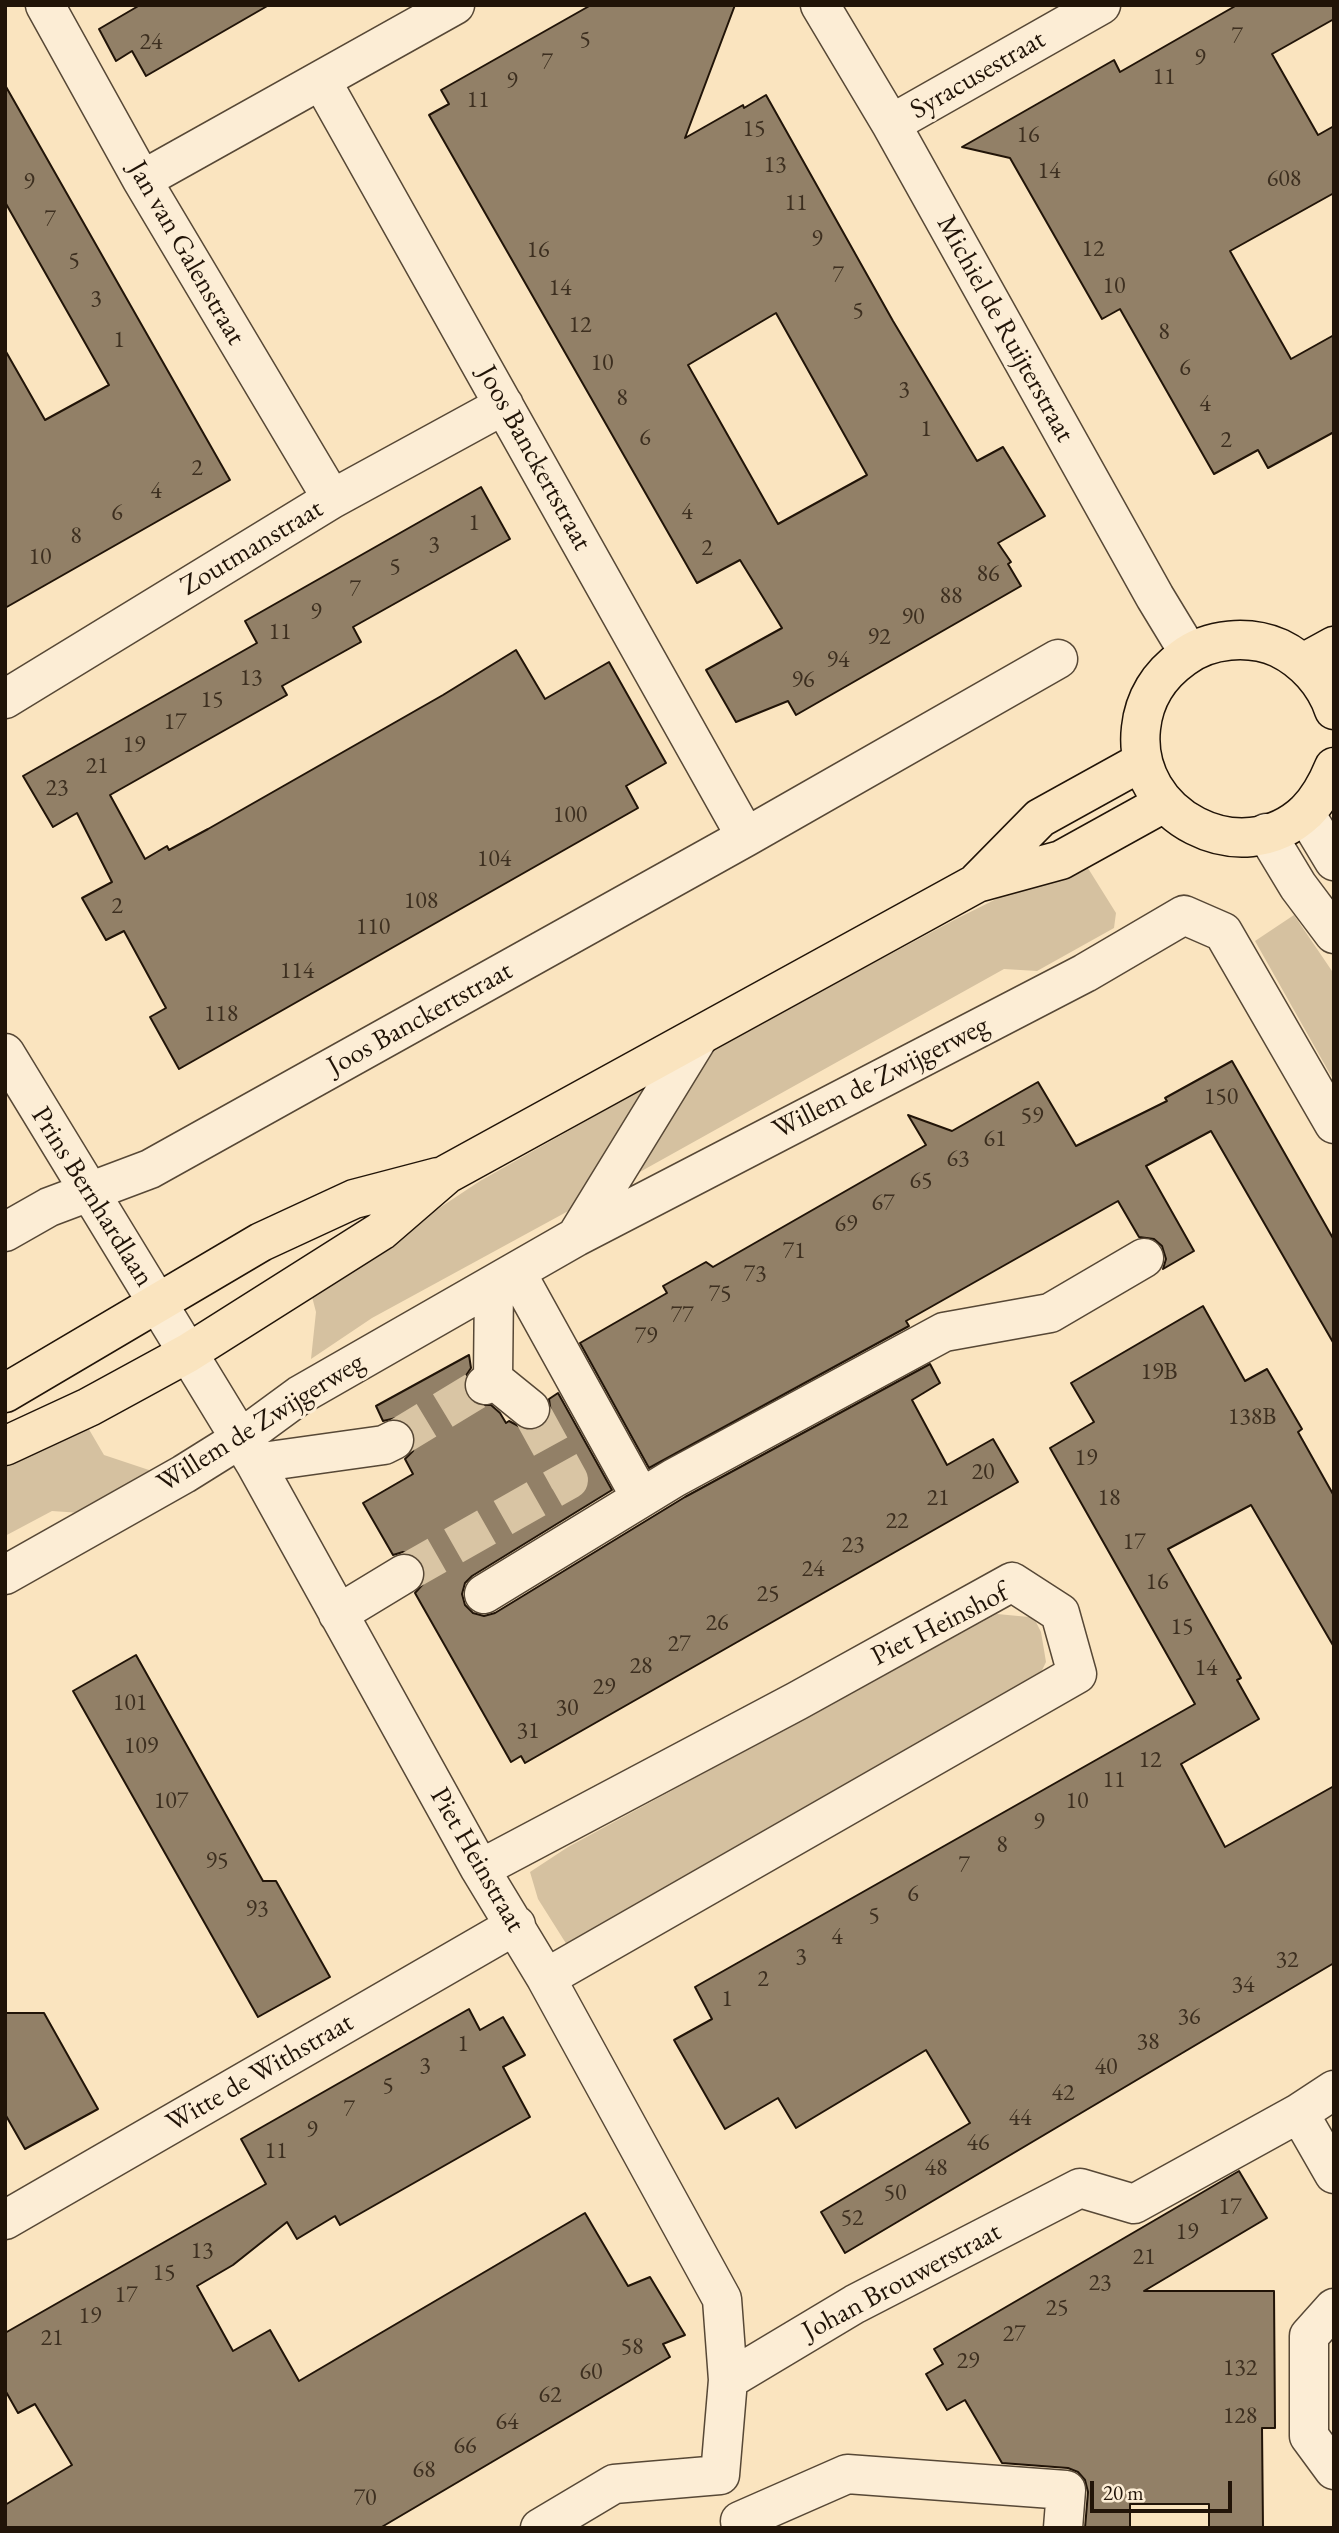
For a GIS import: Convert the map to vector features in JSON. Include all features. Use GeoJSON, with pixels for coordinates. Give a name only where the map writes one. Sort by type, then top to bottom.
{"type":"FeatureCollection","features":[{"type":"Feature","properties":{"kind":"main road"},"geometry":{"type":"LineString","coordinates":[[1334,708],[1325,689],[1319,655],[1255,641],[1232,640],[1210,644],[1189,653],[1171,666],[1147,700],[1140,736],[1143,761],[1151,786],[1164,803],[1189,824],[1214,834],[1242,837],[1266,834],[1288,825],[1305,813],[1319,797],[1334,767]]}},
{"type":"Feature","properties":{"kind":"main road","name":"Willem de Zwijgerweg"},"geometry":{"type":"LineString","coordinates":[[977,883],[1040,818],[1143,761]]}},
{"type":"Feature","properties":{"kind":"main road","name":"Willem de Zwijgerweg"},"geometry":{"type":"LineString","coordinates":[[5,1446],[89,1407],[188,1353],[382,1231],[447,1174],[977,883],[1061,860],[1164,803]]}},
{"type":"Feature","properties":{"kind":"main road","name":"Willem de Zwijgerweg"},"geometry":{"type":"LineString","coordinates":[[5,1393],[261,1242],[354,1199],[447,1174]]}},
{"type":"Feature","properties":{"kind":"street","name":"Jan van Galenstraat"},"geometry":{"type":"LineString","coordinates":[[45,5],[142,180],[331,499]]}},
{"type":"Feature","properties":{"kind":"street"},"geometry":{"type":"LineString","coordinates":[[142,180],[456,5]]}},
{"type":"Feature","properties":{"kind":"street","name":"Michiel de Ruijterstraat"},"geometry":{"type":"LineString","coordinates":[[820,5],[891,124],[1154,597],[1189,653]]}},
{"type":"Feature","properties":{"kind":"street","name":"Syracusestraat"},"geometry":{"type":"LineString","coordinates":[[891,124],[1101,5]]}},
{"type":"Feature","properties":{"kind":"street","name":"Joos Banckertstraat"},"geometry":{"type":"LineString","coordinates":[[321,80],[747,837]]}},
{"type":"Feature","properties":{"kind":"street","name":"Zoutmanstraat"},"geometry":{"type":"LineString","coordinates":[[5,699],[331,499],[504,405]]}},
{"type":"Feature","properties":{"kind":"street","name":"Joos Banckertstraat"},"geometry":{"type":"LineString","coordinates":[[88,1192],[150,1170],[747,837],[1058,659]]}},
{"type":"Feature","properties":{"kind":"street"},"geometry":{"type":"LineString","coordinates":[[1305,813],[1334,861]]}},
{"type":"Feature","properties":{"kind":"street"},"geometry":{"type":"LineString","coordinates":[[1266,834],[1298,886],[1334,934]]}},
{"type":"Feature","properties":{"kind":"street","name":"Willem de Zwijgerweg"},"geometry":{"type":"LineString","coordinates":[[5,1575],[184,1474],[247,1451],[300,1395],[576,1237],[1085,973],[1184,915],[1223,932],[1334,1124]]}},
{"type":"Feature","properties":{"kind":"street","name":"Willem de Zwijgerweg"},"geometry":{"type":"LineString","coordinates":[[576,1237],[698,1038]]}},
{"type":"Feature","properties":{"kind":"street","name":"Prins Bernhardlaan"},"geometry":{"type":"LineString","coordinates":[[5,1053],[188,1353]]}},
{"type":"Feature","properties":{"kind":"street"},"geometry":{"type":"LineString","coordinates":[[5,1232],[49,1207],[88,1192]]}},
{"type":"Feature","properties":{"kind":"street"},"geometry":{"type":"LineString","coordinates":[[484,1594],[641,1497],[944,1332],[1050,1313],[1144,1258]]}},
{"type":"Feature","properties":{"kind":"street"},"geometry":{"type":"LineString","coordinates":[[505,1278],[489,1382],[530,1409]]}},
{"type":"Feature","properties":{"kind":"street"},"geometry":{"type":"LineString","coordinates":[[505,1278],[641,1497]]}},
{"type":"Feature","properties":{"kind":"street","name":"Piet Heinstraat"},"geometry":{"type":"LineString","coordinates":[[188,1353],[247,1451],[480,1869],[546,1978],[722,2299],[728,2380]]}},
{"type":"Feature","properties":{"kind":"street"},"geometry":{"type":"LineString","coordinates":[[247,1451],[384,1445],[394,1440]]}},
{"type":"Feature","properties":{"kind":"street"},"geometry":{"type":"LineString","coordinates":[[338,1614],[404,1574]]}},
{"type":"Feature","properties":{"kind":"street","name":"Piet Heinshof"},"geometry":{"type":"LineString","coordinates":[[480,1869],[797,1701],[1012,1581],[1060,1613],[1077,1674],[546,1978]]}},
{"type":"Feature","properties":{"kind":"street","name":"Witte de Withstraat"},"geometry":{"type":"LineString","coordinates":[[5,2220],[516,1926]]}},
{"type":"Feature","properties":{"kind":"street","name":"Johan Brouwerstraat"},"geometry":{"type":"LineString","coordinates":[[728,2380],[855,2304],[1080,2188],[1134,2204],[1299,2113],[1334,2090]]}},
{"type":"Feature","properties":{"kind":"street"},"geometry":{"type":"LineString","coordinates":[[1299,2113],[1334,2174]]}},
{"type":"Feature","properties":{"kind":"street"},"geometry":{"type":"LineString","coordinates":[[1334,2308],[1309,2336],[1309,2436],[1334,2470]]}},
{"type":"Feature","properties":{"kind":"street"},"geometry":{"type":"LineString","coordinates":[[728,2380],[720,2476],[741,2525],[847,2474],[1066,2490],[1063,2528]]}},
{"type":"Feature","properties":{"kind":"street"},"geometry":{"type":"LineString","coordinates":[[540,2528],[614,2484],[720,2476]]}},
{"type":"Feature","properties":{"kind":"shaded area"},"geometry":{"type":"Polygon","coordinates":[[[1081,857],[1116,913],[1114,928],[1037,971],[1004,969],[372,1318],[311,1359],[316,1312],[311,1293],[480,1181],[724,1043],[958,918],[1081,857]]]}},
{"type":"Feature","properties":{"kind":"shaded area"},"geometry":{"type":"Polygon","coordinates":[[[1294,915],[1334,974],[1334,1081],[1255,941],[1294,915]]]}},
{"type":"Feature","properties":{"kind":"shaded area"},"geometry":{"type":"Polygon","coordinates":[[[87,1426],[104,1455],[158,1473],[81,1513],[52,1511],[5,1536],[5,1464],[87,1426]]]}},
{"type":"Feature","properties":{"kind":"shaded area"},"geometry":{"type":"Polygon","coordinates":[[[997,1614],[1029,1617],[1036,1622],[1041,1632],[1046,1662],[1032,1691],[567,1945],[538,1899],[530,1872],[568,1847],[997,1614]]]}},
{"type":"Feature","properties":{"kind":"building"},"geometry":{"type":"Polygon","coordinates":[[[140,5],[269,5],[146,76],[132,51],[116,61],[99,29],[140,5]]]}},
{"type":"Feature","properties":{"kind":"building"},"geometry":{"type":"Polygon","coordinates":[[[591,5],[735,5],[685,138],[766,95],[893,321],[977,461],[1003,447],[1045,516],[998,543],[1011,562],[1008,564],[1021,586],[796,715],[788,701],[736,722],[706,670],[782,628],[740,560],[697,583],[429,115],[449,104],[441,90],[591,5]],[[776,313],[688,365],[778,524],[867,475],[776,313]]]}},
{"type":"Feature","properties":{"kind":"building"},"geometry":{"type":"Polygon","coordinates":[[[1237,5],[1334,5],[1334,19],[1272,54],[1318,135],[1334,126],[1334,193],[1230,251],[1291,359],[1334,335],[1334,432],[1268,468],[1258,450],[1214,474],[1120,309],[1102,319],[1010,158],[962,147],[1114,60],[1120,72],[1237,5]]]}},
{"type":"Feature","properties":{"kind":"building"},"geometry":{"type":"Polygon","coordinates":[[[5,85],[230,480],[5,608],[5,350],[45,420],[109,385],[5,202],[5,85]]]}},
{"type":"Feature","properties":{"kind":"building"},"geometry":{"type":"Polygon","coordinates":[[[481,487],[510,539],[353,627],[361,642],[282,686],[287,695],[110,795],[145,859],[167,846],[169,850],[208,829],[443,695],[516,650],[545,699],[609,662],[666,763],[626,786],[638,808],[179,1069],[150,1017],[166,1008],[124,931],[106,940],[82,898],[112,882],[77,813],[53,827],[23,776],[257,643],[245,621],[481,487]]]}},
{"type":"Feature","properties":{"kind":"building"},"geometry":{"type":"Polygon","coordinates":[[[1232,1061],[1334,1240],[1334,1344],[1211,1131],[1146,1166],[1194,1251],[1163,1269],[1166,1259],[1162,1246],[1154,1239],[1139,1237],[1118,1201],[906,1321],[909,1326],[649,1468],[580,1343],[667,1293],[663,1286],[706,1262],[713,1267],[926,1145],[908,1115],[952,1131],[1038,1082],[1076,1146],[1167,1101],[1165,1098],[1232,1061]]]}},
{"type":"Feature","properties":{"kind":"building"},"geometry":{"type":"Polygon","coordinates":[[[1203,1306],[1245,1381],[1267,1369],[1302,1429],[1298,1432],[1334,1496],[1334,1647],[1251,1505],[1168,1549],[1241,1678],[1237,1680],[1259,1719],[1181,1764],[1225,1847],[1334,1786],[1334,1963],[845,2253],[821,2212],[970,2123],[926,2050],[796,2128],[778,2098],[725,2129],[674,2040],[712,2019],[695,1987],[1195,1704],[1050,1448],[1094,1422],[1071,1383],[1203,1306]]]}},
{"type":"Feature","properties":{"kind":"building"},"geometry":{"type":"Polygon","coordinates":[[[469,1355],[471,1368],[463,1387],[467,1398],[477,1405],[491,1405],[506,1423],[509,1421],[526,1430],[538,1429],[547,1422],[551,1413],[549,1399],[558,1393],[612,1490],[472,1576],[465,1583],[462,1594],[465,1605],[473,1613],[484,1616],[495,1613],[685,1497],[930,1364],[940,1383],[912,1400],[947,1465],[993,1439],[1018,1482],[525,1763],[521,1756],[511,1762],[415,1593],[423,1584],[426,1574],[423,1563],[414,1555],[403,1552],[393,1555],[363,1503],[413,1474],[405,1459],[413,1451],[416,1442],[413,1430],[405,1421],[396,1418],[383,1421],[376,1406],[469,1355]]]}},
{"type":"Feature","properties":{"kind":"building"},"geometry":{"type":"Polygon","coordinates":[[[136,1655],[263,1881],[276,1881],[330,1977],[258,2017],[73,1691],[136,1655]]]}},
{"type":"Feature","properties":{"kind":"building"},"geometry":{"type":"Polygon","coordinates":[[[469,2009],[480,2030],[503,2017],[525,2055],[503,2067],[530,2117],[340,2225],[335,2216],[297,2239],[287,2222],[233,2265],[197,2286],[233,2351],[270,2330],[299,2381],[585,2213],[628,2286],[650,2277],[685,2335],[663,2344],[670,2357],[380,2528],[5,2528],[5,2505],[72,2465],[35,2404],[18,2413],[5,2390],[5,2333],[266,2184],[241,2139],[469,2009]]]}},
{"type":"Feature","properties":{"kind":"building"},"geometry":{"type":"Polygon","coordinates":[[[5,2013],[44,2013],[98,2109],[25,2149],[5,2114],[5,2013]]]}},
{"type":"Feature","properties":{"kind":"building"},"geometry":{"type":"Polygon","coordinates":[[[1239,2171],[1267,2218],[1144,2291],[1274,2291],[1275,2428],[1262,2428],[1263,2528],[1209,2528],[1209,2504],[1130,2504],[1130,2528],[1085,2528],[1088,2492],[1085,2480],[1078,2472],[1068,2468],[1002,2463],[965,2400],[947,2410],[926,2374],[943,2364],[934,2349],[1239,2171]]]}},
{"type":"Feature","properties":{"kind":"tunnel"},"geometry":{"type":"LineString","coordinates":[[394,1440],[485,1385]]}},
{"type":"Feature","properties":{"kind":"tunnel"},"geometry":{"type":"LineString","coordinates":[[404,1574],[569,1480],[530,1409]]}}]}
